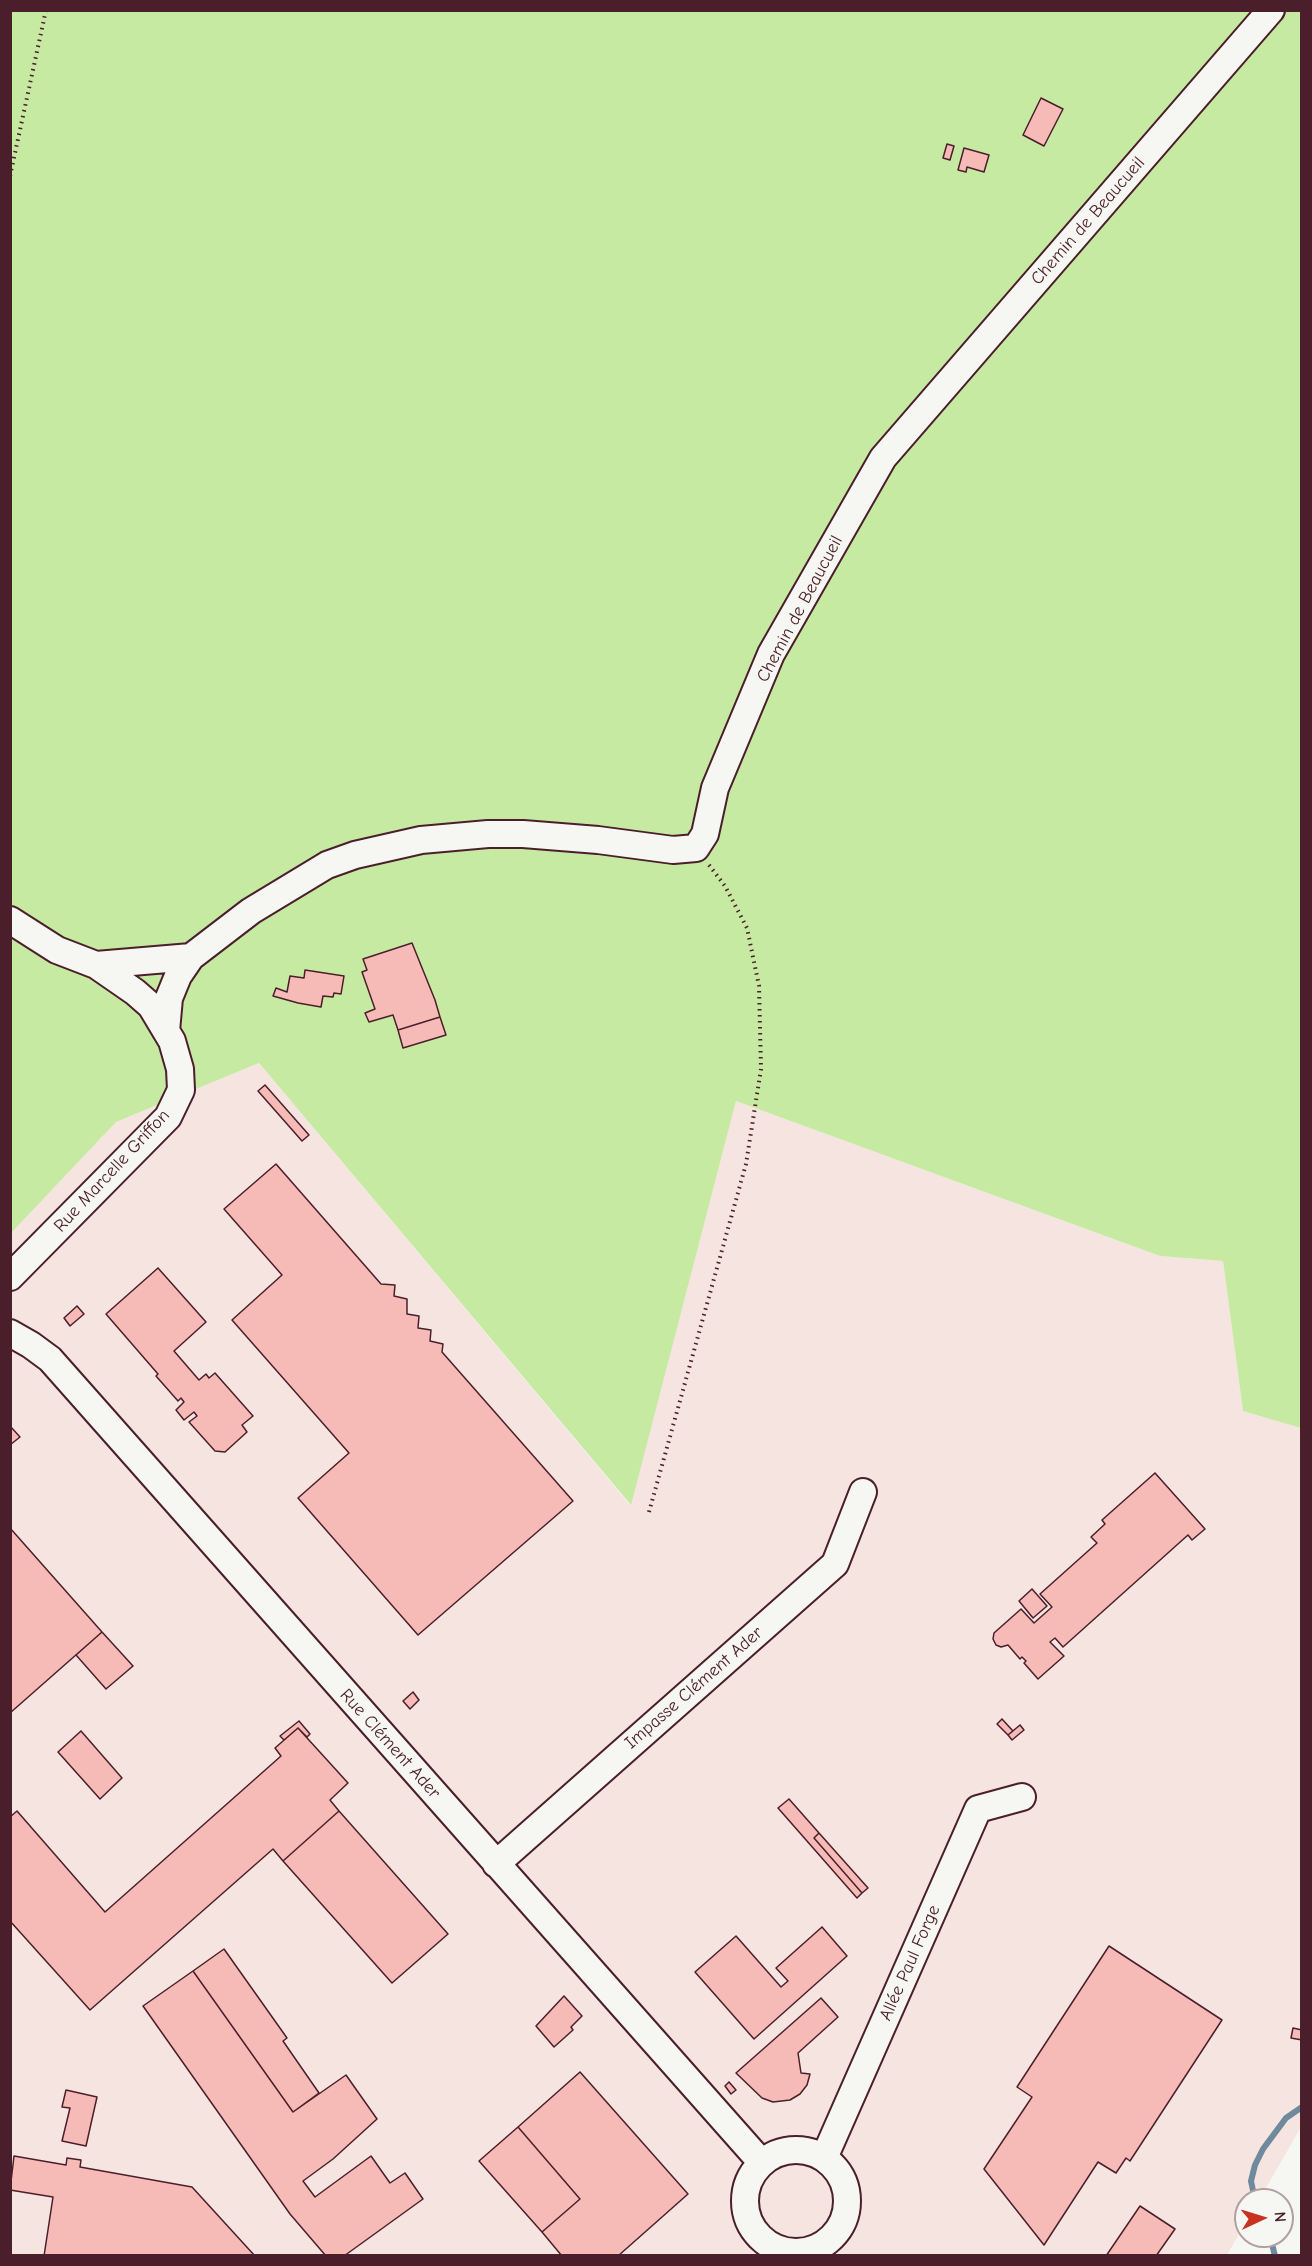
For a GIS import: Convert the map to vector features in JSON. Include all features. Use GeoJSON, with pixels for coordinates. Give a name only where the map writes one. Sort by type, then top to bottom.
{"type":"FeatureCollection","features":[{"type":"Feature","properties":{"kind":"street","name":"Chemin de Beaucueil"},"geometry":{"type":"LineString","coordinates":[[696,848],[705,834],[716,788],[771,654],[883,458],[1271,10]]}},
{"type":"Feature","properties":{"kind":"street"},"geometry":{"type":"LineString","coordinates":[[166,1031],[170,998],[178,975],[190,957],[251,911],[327,865],[355,855],[421,840],[523,834],[598,840],[673,850],[696,848]]}},
{"type":"Feature","properties":{"kind":"street","name":"Rue Marcelle Griffon"},"geometry":{"type":"LineString","coordinates":[[10,920],[57,950],[96,966],[151,1006],[172,1041],[180,1069],[181,1090],[168,1116],[10,1277]]}},
{"type":"Feature","properties":{"kind":"street"},"geometry":{"type":"LineString","coordinates":[[96,966],[190,957]]}},
{"type":"Feature","properties":{"kind":"street","name":"Rue Clément Ader"},"geometry":{"type":"LineString","coordinates":[[10,1334],[32,1345],[50,1359],[762,2163]]}},
{"type":"Feature","properties":{"kind":"street","name":"Impasse Clément Ader"},"geometry":{"type":"LineString","coordinates":[[496,1864],[835,1564],[863,1492]]}},
{"type":"Feature","properties":{"kind":"street","name":"Allée Paul Forge"},"geometry":{"type":"LineString","coordinates":[[824,2158],[978,1809],[1022,1797]]}},
{"type":"Feature","properties":{"kind":"street"},"geometry":{"type":"LineString","coordinates":[[787,2151],[812,2153],[824,2158],[835,2169],[844,2184],[847,2201],[836,2248],[819,2247],[806,2254],[764,2250],[747,2218],[745,2206],[746,2187],[753,2173],[762,2163],[776,2154],[787,2151]]}},
{"type":"Feature","properties":{"kind":"path"},"geometry":{"type":"LineString","coordinates":[[10,176],[46,10]]}},
{"type":"Feature","properties":{"kind":"path"},"geometry":{"type":"LineString","coordinates":[[649,1512],[746,1164],[761,1069],[759,986],[747,928],[725,886],[696,848]]}},
{"type":"Feature","properties":{"kind":"shaded area"},"geometry":{"type":"Polygon","coordinates":[[[259,1063],[630,1505],[736,1101],[1160,1256],[1223,1261],[1243,1411],[1302,1428],[1301,2127],[1266,2188],[1234,2188],[1234,2243],[1227,2255],[11,2255],[10,1233],[116,1122],[259,1063]]]}},
{"type":"Feature","properties":{"kind":"green space"},"geometry":{"type":"Polygon","coordinates":[[[11,11],[1301,11],[1301,1428],[1243,1411],[1223,1261],[1160,1256],[736,1101],[631,1505],[259,1063],[116,1122],[11,1233],[11,11]]]}},
{"type":"Feature","properties":{"kind":"building"},"geometry":{"type":"Polygon","coordinates":[[[1041,98],[1063,109],[1044,146],[1023,135],[1041,98]]]}},
{"type":"Feature","properties":{"kind":"building"},"geometry":{"type":"Polygon","coordinates":[[[947,144],[954,146],[950,160],[943,158],[947,144]]]}},
{"type":"Feature","properties":{"kind":"building"},"geometry":{"type":"Polygon","coordinates":[[[964,148],[989,155],[984,172],[967,167],[966,172],[958,170],[964,148]]]}},
{"type":"Feature","properties":{"kind":"building"},"geometry":{"type":"Polygon","coordinates":[[[412,943],[440,1017],[398,1030],[393,1015],[369,1022],[365,1013],[375,1009],[362,972],[367,970],[363,959],[412,943]]]}},
{"type":"Feature","properties":{"kind":"building"},"geometry":{"type":"Polygon","coordinates":[[[305,970],[344,976],[341,994],[334,993],[333,997],[323,996],[321,1007],[273,996],[276,988],[287,992],[290,976],[304,978],[305,970]]]}},
{"type":"Feature","properties":{"kind":"building"},"geometry":{"type":"Polygon","coordinates":[[[440,1017],[446,1035],[403,1048],[398,1030],[440,1017]]]}},
{"type":"Feature","properties":{"kind":"building"},"geometry":{"type":"Polygon","coordinates":[[[265,1085],[309,1135],[302,1141],[258,1091],[265,1085]]]}},
{"type":"Feature","properties":{"kind":"building"},"geometry":{"type":"Polygon","coordinates":[[[276,1164],[381,1284],[395,1285],[394,1296],[407,1299],[407,1314],[419,1316],[418,1328],[431,1330],[430,1341],[443,1344],[442,1352],[573,1501],[418,1635],[298,1498],[349,1453],[232,1320],[282,1275],[224,1209],[276,1164]]]}},
{"type":"Feature","properties":{"kind":"building"},"geometry":{"type":"Polygon","coordinates":[[[158,1268],[206,1322],[174,1351],[199,1380],[206,1374],[209,1378],[215,1373],[253,1416],[242,1425],[247,1432],[225,1452],[215,1451],[189,1422],[197,1416],[194,1412],[184,1420],[176,1410],[184,1402],[181,1398],[178,1401],[156,1376],[158,1374],[106,1314],[158,1268]]]}},
{"type":"Feature","properties":{"kind":"building"},"geometry":{"type":"Polygon","coordinates":[[[77,1306],[84,1314],[70,1326],[64,1318],[77,1306]]]}},
{"type":"Feature","properties":{"kind":"building"},"geometry":{"type":"Polygon","coordinates":[[[10,1426],[20,1437],[10,1445],[10,1426]]]}},
{"type":"Feature","properties":{"kind":"building"},"geometry":{"type":"Polygon","coordinates":[[[1155,1473],[1205,1529],[1192,1540],[1188,1535],[1063,1647],[1055,1638],[1050,1642],[1064,1656],[1038,1679],[1024,1663],[1026,1661],[1022,1657],[1020,1659],[1008,1645],[1001,1647],[996,1645],[993,1639],[994,1633],[1021,1609],[1034,1623],[1052,1607],[1040,1594],[1097,1543],[1091,1537],[1105,1524],[1102,1520],[1155,1473]]]}},
{"type":"Feature","properties":{"kind":"building"},"geometry":{"type":"Polygon","coordinates":[[[10,1528],[102,1632],[10,1713],[10,1528]]]}},
{"type":"Feature","properties":{"kind":"building"},"geometry":{"type":"Polygon","coordinates":[[[1032,1589],[1047,1606],[1033,1618],[1019,1601],[1032,1589]]]}},
{"type":"Feature","properties":{"kind":"building"},"geometry":{"type":"Polygon","coordinates":[[[102,1632],[133,1666],[106,1689],[76,1655],[102,1632]]]}},
{"type":"Feature","properties":{"kind":"building"},"geometry":{"type":"Polygon","coordinates":[[[413,1692],[419,1700],[410,1709],[403,1701],[413,1692]]]}},
{"type":"Feature","properties":{"kind":"building"},"geometry":{"type":"Polygon","coordinates":[[[1002,1719],[1013,1731],[1008,1735],[997,1724],[1002,1719]]]}},
{"type":"Feature","properties":{"kind":"building"},"geometry":{"type":"Polygon","coordinates":[[[299,1721],[310,1734],[307,1737],[298,1728],[284,1740],[280,1736],[299,1721]]]}},
{"type":"Feature","properties":{"kind":"building"},"geometry":{"type":"Polygon","coordinates":[[[1020,1725],[1024,1730],[1012,1740],[1008,1735],[1020,1725]]]}},
{"type":"Feature","properties":{"kind":"building"},"geometry":{"type":"Polygon","coordinates":[[[298,1728],[348,1783],[330,1800],[339,1811],[283,1861],[273,1849],[90,2010],[10,1921],[10,1817],[17,1811],[105,1912],[281,1756],[275,1748],[298,1728]]]}},
{"type":"Feature","properties":{"kind":"building"},"geometry":{"type":"Polygon","coordinates":[[[81,1731],[122,1778],[100,1799],[58,1752],[81,1731]]]}},
{"type":"Feature","properties":{"kind":"building"},"geometry":{"type":"Polygon","coordinates":[[[789,1799],[819,1833],[814,1838],[862,1893],[857,1898],[778,1808],[789,1799]]]}},
{"type":"Feature","properties":{"kind":"building"},"geometry":{"type":"Polygon","coordinates":[[[339,1811],[448,1934],[392,1983],[283,1861],[339,1811]]]}},
{"type":"Feature","properties":{"kind":"building"},"geometry":{"type":"Polygon","coordinates":[[[819,1833],[868,1888],[862,1893],[814,1838],[819,1833]]]}},
{"type":"Feature","properties":{"kind":"building"},"geometry":{"type":"Polygon","coordinates":[[[822,1927],[847,1956],[754,2039],[695,1972],[736,1936],[781,1987],[788,1981],[776,1968],[822,1927]]]}},
{"type":"Feature","properties":{"kind":"building"},"geometry":{"type":"Polygon","coordinates":[[[1109,1946],[1222,2020],[1130,2161],[1126,2158],[1116,2173],[1098,2162],[1044,2245],[984,2169],[1032,2097],[1017,2087],[1109,1946]]]}},
{"type":"Feature","properties":{"kind":"building"},"geometry":{"type":"Polygon","coordinates":[[[224,1949],[287,2038],[283,2041],[319,2093],[293,2112],[193,1971],[224,1949]]]}},
{"type":"Feature","properties":{"kind":"building"},"geometry":{"type":"Polygon","coordinates":[[[193,1971],[293,2112],[346,2075],[377,2119],[333,2159],[303,2181],[315,2197],[371,2156],[390,2183],[405,2173],[423,2199],[344,2256],[326,2256],[290,2214],[143,2006],[193,1971]]]}},
{"type":"Feature","properties":{"kind":"building"},"geometry":{"type":"Polygon","coordinates":[[[564,1996],[582,2016],[571,2027],[573,2030],[554,2047],[536,2026],[564,1996]]]}},
{"type":"Feature","properties":{"kind":"building"},"geometry":{"type":"Polygon","coordinates":[[[821,1998],[838,2017],[798,2053],[801,2073],[810,2074],[807,2085],[800,2094],[790,2100],[773,2102],[762,2098],[736,2073],[821,1998]]]}},
{"type":"Feature","properties":{"kind":"building"},"geometry":{"type":"Polygon","coordinates":[[[1293,2028],[1302,2030],[1302,2040],[1291,2038],[1293,2028]]]}},
{"type":"Feature","properties":{"kind":"building"},"geometry":{"type":"Polygon","coordinates":[[[580,2072],[688,2194],[618,2256],[562,2256],[542,2232],[580,2199],[518,2127],[580,2072]]]}},
{"type":"Feature","properties":{"kind":"building"},"geometry":{"type":"Polygon","coordinates":[[[729,2082],[736,2090],[731,2094],[725,2086],[729,2082]]]}},
{"type":"Feature","properties":{"kind":"building"},"geometry":{"type":"Polygon","coordinates":[[[66,2090],[97,2097],[86,2146],[62,2141],[70,2108],[62,2107],[66,2090]]]}},
{"type":"Feature","properties":{"kind":"building"},"geometry":{"type":"Polygon","coordinates":[[[518,2127],[580,2199],[542,2232],[479,2161],[518,2127]]]}},
{"type":"Feature","properties":{"kind":"building"},"geometry":{"type":"Polygon","coordinates":[[[14,2156],[66,2165],[67,2158],[81,2160],[80,2167],[192,2187],[255,2256],[44,2256],[53,2197],[10,2190],[14,2156]]]}},
{"type":"Feature","properties":{"kind":"building"},"geometry":{"type":"Polygon","coordinates":[[[1140,2206],[1175,2229],[1156,2256],[1106,2256],[1140,2206]]]}},
{"type":"Feature","properties":{"kind":"waterway"},"geometry":{"type":"LineString","coordinates":[[1252,2188],[1251,2181],[1255,2165],[1263,2149],[1286,2118],[1302,2107]]}},
{"type":"Feature","properties":{"kind":"waterway"},"geometry":{"type":"LineString","coordinates":[[1273,2248],[1275,2256]]}}]}
